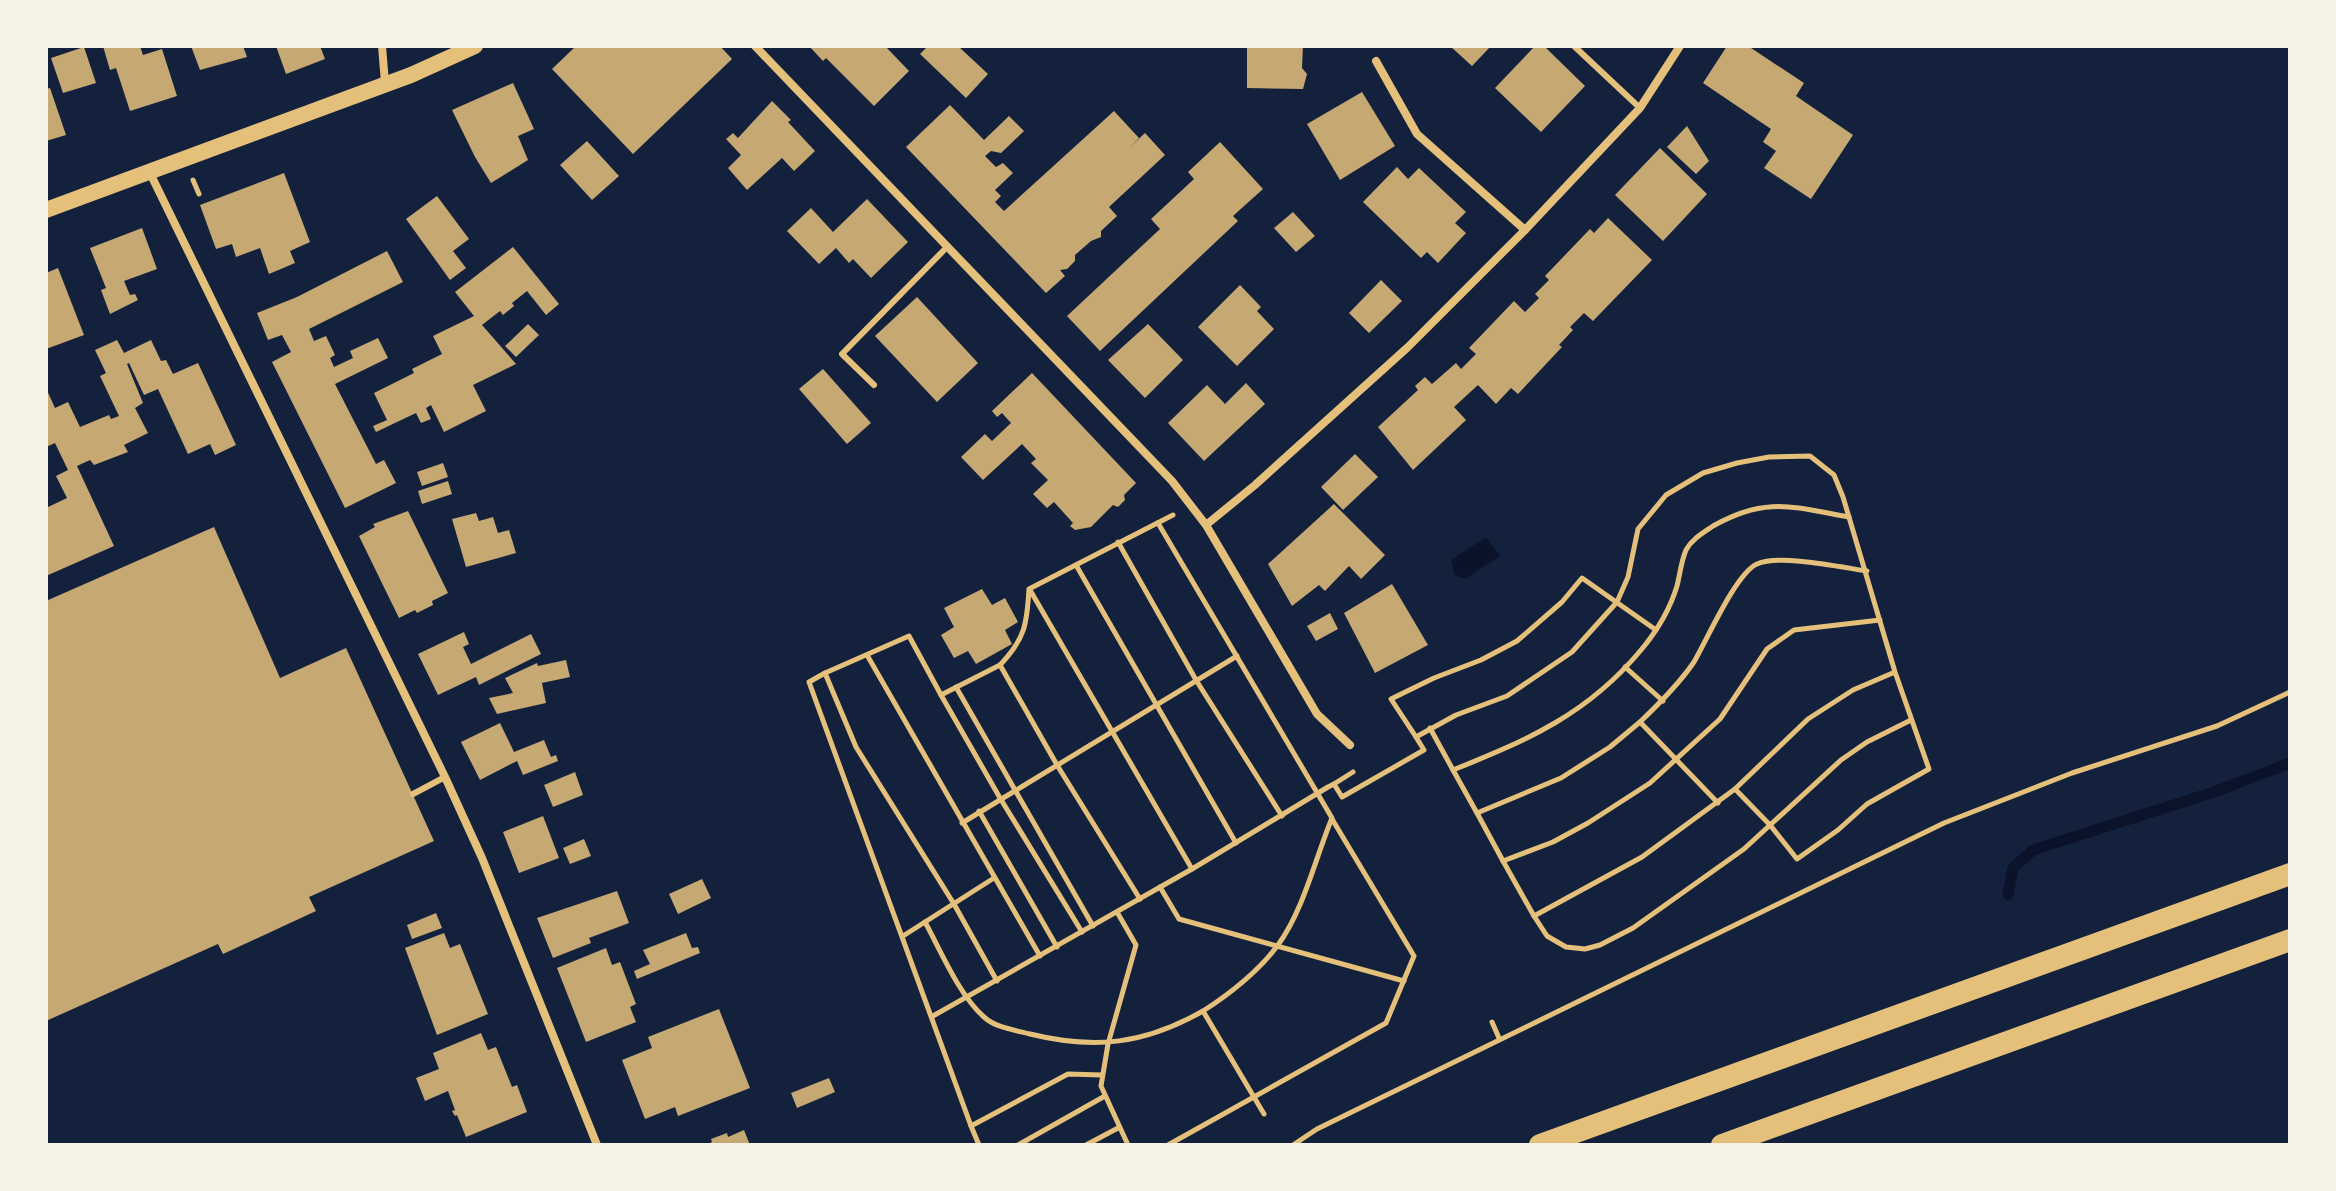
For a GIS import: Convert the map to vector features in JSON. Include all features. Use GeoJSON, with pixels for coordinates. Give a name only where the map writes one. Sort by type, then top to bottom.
{"type":"FeatureCollection","features":[{"type":"Feature","properties":{"kind":"highway"},"geometry":{"type":"LineString","coordinates":[[1540,1145],[2290,874]]}},
{"type":"Feature","properties":{"kind":"highway"},"geometry":{"type":"LineString","coordinates":[[1722,1145],[2290,940]]}},
{"type":"Feature","properties":{"kind":"main road"},"geometry":{"type":"LineString","coordinates":[[46,210],[411,75],[475,46]]}},
{"type":"Feature","properties":{"kind":"street"},"geometry":{"type":"LineString","coordinates":[[382,46],[385,83]]}},
{"type":"Feature","properties":{"kind":"street"},"geometry":{"type":"LineString","coordinates":[[755,46],[1172,481],[1206,525],[1317,714],[1350,745]]}},
{"type":"Feature","properties":{"kind":"street"},"geometry":{"type":"LineString","coordinates":[[1206,525],[1408,347],[1525,230],[1640,108],[1680,46]]}},
{"type":"Feature","properties":{"kind":"street"},"geometry":{"type":"LineString","coordinates":[[1376,61],[1417,134],[1525,230]]}},
{"type":"Feature","properties":{"kind":"street"},"geometry":{"type":"LineString","coordinates":[[150,173],[445,777],[482,858],[597,1145]]}},
{"type":"Feature","properties":{"kind":"lane"},"geometry":{"type":"LineString","coordinates":[[1574,46],[1640,108]]}},
{"type":"Feature","properties":{"kind":"lane"},"geometry":{"type":"LineString","coordinates":[[874,385],[842,354],[947,247]]}},
{"type":"Feature","properties":{"kind":"lane"},"geometry":{"type":"LineString","coordinates":[[413,794],[445,777]]}},
{"type":"Feature","properties":{"kind":"path"},"geometry":{"type":"LineString","coordinates":[[1416,737],[1430,728],[1507,696],[1572,652],[1617,602],[1628,577],[1638,529],[1666,495],[1703,473],[1769,457],[1810,456],[1834,475],[1867,571],[1895,672],[1929,769],[1867,804],[1838,830],[1797,859],[1735,789]]}},
{"type":"Feature","properties":{"kind":"path"},"geometry":{"type":"LineString","coordinates":[[1453,770],[1551,727],[1586,704],[1625,667],[1656,630],[1673,600],[1686,551],[1700,534],[1740,513],[1780,504],[1849,517]]}},
{"type":"Feature","properties":{"kind":"path"},"geometry":{"type":"LineString","coordinates":[[1029,589],[1192,505]]}},
{"type":"Feature","properties":{"kind":"path"},"geometry":{"type":"LineString","coordinates":[[1158,523],[1414,956],[1386,1023],[1168,1145]]}},
{"type":"Feature","properties":{"kind":"path"},"geometry":{"type":"LineString","coordinates":[[1118,542],[1196,680],[1282,816]]}},
{"type":"Feature","properties":{"kind":"path"},"geometry":{"type":"LineString","coordinates":[[1477,813],[1561,778],[1610,747],[1640,722],[1663,701],[1692,664],[1739,582],[1755,565],[1769,561],[1867,571]]}},
{"type":"Feature","properties":{"kind":"path"},"geometry":{"type":"LineString","coordinates":[[1076,565],[1236,843]]}},
{"type":"Feature","properties":{"kind":"path"},"geometry":{"type":"LineString","coordinates":[[1334,784],[1342,797],[1424,750],[1391,699],[1517,641],[1562,602],[1582,578],[1656,630]]}},
{"type":"Feature","properties":{"kind":"path"},"geometry":{"type":"LineString","coordinates":[[941,695],[1000,665],[1015,650],[1028,619],[1029,589]]}},
{"type":"Feature","properties":{"kind":"path"},"geometry":{"type":"LineString","coordinates":[[1029,589],[1192,869]]}},
{"type":"Feature","properties":{"kind":"path"},"geometry":{"type":"LineString","coordinates":[[1503,861],[1553,842],[1650,783],[1720,719],[1767,649],[1794,630],[1880,620]]}},
{"type":"Feature","properties":{"kind":"path"},"geometry":{"type":"LineString","coordinates":[[979,1145],[809,682],[909,636],[1000,798],[1082,932]]}},
{"type":"Feature","properties":{"kind":"path"},"geometry":{"type":"LineString","coordinates":[[867,655],[1040,956]]}},
{"type":"Feature","properties":{"kind":"path"},"geometry":{"type":"LineString","coordinates":[[962,823],[1237,656]]}},
{"type":"Feature","properties":{"kind":"path"},"geometry":{"type":"LineString","coordinates":[[1000,665],[1057,765],[1140,899]]}},
{"type":"Feature","properties":{"kind":"path"},"geometry":{"type":"LineString","coordinates":[[1625,667],[1663,701]]}},
{"type":"Feature","properties":{"kind":"path"},"geometry":{"type":"LineString","coordinates":[[1534,916],[1642,857],[1735,789],[1808,719],[1853,690],[1895,672]]}},
{"type":"Feature","properties":{"kind":"path"},"geometry":{"type":"LineString","coordinates":[[825,673],[856,747],[954,904],[997,981]]}},
{"type":"Feature","properties":{"kind":"path"},"geometry":{"type":"LineString","coordinates":[[956,687],[1093,926]]}},
{"type":"Feature","properties":{"kind":"path"},"geometry":{"type":"LineString","coordinates":[[1293,1145],[1317,1129],[1499,1038],[1920,834],[2072,773],[2217,726],[2290,692]]}},
{"type":"Feature","properties":{"kind":"path"},"geometry":{"type":"LineString","coordinates":[[1430,728],[1547,936],[1566,947],[1585,949],[1633,928],[1715,870],[1841,760],[1867,742],[1912,720]]}},
{"type":"Feature","properties":{"kind":"path"},"geometry":{"type":"LineString","coordinates":[[1640,722],[1718,803]]}},
{"type":"Feature","properties":{"kind":"path"},"geometry":{"type":"LineString","coordinates":[[933,1016],[1192,869],[1353,772]]}},
{"type":"Feature","properties":{"kind":"path"},"geometry":{"type":"LineString","coordinates":[[979,811],[1057,947]]}},
{"type":"Feature","properties":{"kind":"path"},"geometry":{"type":"LineString","coordinates":[[925,922],[967,997],[984,1017],[1008,1029],[1045,1038],[1108,1044],[1153,1035],[1203,1011],[1241,985],[1279,944],[1302,897],[1332,818]]}},
{"type":"Feature","properties":{"kind":"path"},"geometry":{"type":"LineString","coordinates":[[903,936],[994,878]]}},
{"type":"Feature","properties":{"kind":"path"},"geometry":{"type":"LineString","coordinates":[[1160,886],[1179,919],[1279,944],[1404,981]]}},
{"type":"Feature","properties":{"kind":"path"},"geometry":{"type":"LineString","coordinates":[[1117,912],[1136,945],[1108,1044],[1101,1086],[1128,1145]]}},
{"type":"Feature","properties":{"kind":"path"},"geometry":{"type":"LineString","coordinates":[[1203,1011],[1264,1114]]}},
{"type":"Feature","properties":{"kind":"path"},"geometry":{"type":"LineString","coordinates":[[1492,1022],[1499,1038]]}},
{"type":"Feature","properties":{"kind":"path"},"geometry":{"type":"LineString","coordinates":[[971,1126],[1068,1074],[1102,1075]]}},
{"type":"Feature","properties":{"kind":"path"},"geometry":{"type":"LineString","coordinates":[[1018,1145],[1105,1096]]}},
{"type":"Feature","properties":{"kind":"path"},"geometry":{"type":"LineString","coordinates":[[1086,1145],[1118,1128]]}},
{"type":"Feature","properties":{"kind":"water"},"geometry":{"type":"Polygon","coordinates":[[[1486,537],[1500,556],[1465,579],[1454,575],[1451,560],[1486,537]]]}},
{"type":"Feature","properties":{"kind":"building"},"geometry":{"type":"Polygon","coordinates":[[[103,46],[140,46],[143,55],[162,49],[177,96],[130,111],[116,68],[110,70],[103,46]]]}},
{"type":"Feature","properties":{"kind":"building"},"geometry":{"type":"Polygon","coordinates":[[[191,46],[243,46],[247,57],[200,70],[191,46]]]}},
{"type":"Feature","properties":{"kind":"building"},"geometry":{"type":"Polygon","coordinates":[[[276,46],[320,46],[325,59],[286,74],[276,46]]]}},
{"type":"Feature","properties":{"kind":"building"},"geometry":{"type":"Polygon","coordinates":[[[576,46],[720,46],[732,59],[633,154],[552,69],[576,46]]]}},
{"type":"Feature","properties":{"kind":"building"},"geometry":{"type":"Polygon","coordinates":[[[809,46],[885,46],[909,71],[874,106],[826,58],[823,61],[809,46]]]}},
{"type":"Feature","properties":{"kind":"building"},"geometry":{"type":"Polygon","coordinates":[[[928,46],[958,46],[988,74],[966,98],[920,54],[928,46]]]}},
{"type":"Feature","properties":{"kind":"building"},"geometry":{"type":"Polygon","coordinates":[[[1247,46],[1303,46],[1302,68],[1307,74],[1303,89],[1247,88],[1247,46]]]}},
{"type":"Feature","properties":{"kind":"building"},"geometry":{"type":"Polygon","coordinates":[[[1450,46],[1491,46],[1472,66],[1450,46]]]}},
{"type":"Feature","properties":{"kind":"building"},"geometry":{"type":"Polygon","coordinates":[[[1535,46],[1544,46],[1585,86],[1541,132],[1495,88],[1535,46]]]}},
{"type":"Feature","properties":{"kind":"building"},"geometry":{"type":"Polygon","coordinates":[[[1727,46],[1748,46],[1804,83],[1796,96],[1853,135],[1811,199],[1764,168],[1776,151],[1763,142],[1771,129],[1703,83],[1727,46]]]}},
{"type":"Feature","properties":{"kind":"building"},"geometry":{"type":"Polygon","coordinates":[[[84,47],[96,83],[63,93],[51,58],[84,47]]]}},
{"type":"Feature","properties":{"kind":"building"},"geometry":{"type":"Polygon","coordinates":[[[513,83],[534,129],[518,136],[528,160],[491,183],[452,110],[513,83]]]}},
{"type":"Feature","properties":{"kind":"building"},"geometry":{"type":"Polygon","coordinates":[[[50,88],[66,135],[46,141],[46,89],[50,88]]]}},
{"type":"Feature","properties":{"kind":"building"},"geometry":{"type":"Polygon","coordinates":[[[1362,92],[1395,146],[1340,180],[1307,124],[1362,92]]]}},
{"type":"Feature","properties":{"kind":"building"},"geometry":{"type":"Polygon","coordinates":[[[772,101],[815,151],[794,171],[782,158],[747,190],[728,168],[741,155],[726,139],[733,133],[738,138],[772,101]]]}},
{"type":"Feature","properties":{"kind":"building"},"geometry":{"type":"Polygon","coordinates":[[[950,105],[984,140],[1009,116],[1024,131],[1001,153],[991,151],[985,156],[996,167],[1003,163],[1013,173],[995,190],[1001,196],[995,202],[1004,211],[1114,111],[1139,138],[1129,148],[1145,133],[1165,155],[1109,207],[1117,216],[1101,231],[1101,237],[1091,241],[1075,255],[1075,261],[1067,269],[1060,270],[1065,276],[1046,293],[906,147],[950,105]]]}},
{"type":"Feature","properties":{"kind":"building"},"geometry":{"type":"Polygon","coordinates":[[[1687,126],[1709,161],[1696,174],[1667,147],[1687,126]]]}},
{"type":"Feature","properties":{"kind":"building"},"geometry":{"type":"Polygon","coordinates":[[[587,141],[619,176],[592,200],[560,165],[587,141]]]}},
{"type":"Feature","properties":{"kind":"building"},"geometry":{"type":"Polygon","coordinates":[[[1220,142],[1263,189],[1233,216],[1238,221],[1100,351],[1067,316],[1160,229],[1151,219],[1194,179],[1188,172],[1220,142]]]}},
{"type":"Feature","properties":{"kind":"building"},"geometry":{"type":"Polygon","coordinates":[[[1660,148],[1707,194],[1663,241],[1615,195],[1660,148]]]}},
{"type":"Feature","properties":{"kind":"building"},"geometry":{"type":"Polygon","coordinates":[[[1397,167],[1408,179],[1419,168],[1466,212],[1455,223],[1466,233],[1438,263],[1427,252],[1421,258],[1363,202],[1397,167]]]}},
{"type":"Feature","properties":{"kind":"building"},"geometry":{"type":"Polygon","coordinates":[[[284,173],[310,242],[290,251],[295,263],[269,274],[260,248],[236,257],[232,244],[216,249],[200,205],[284,173]]]}},
{"type":"Feature","properties":{"kind":"building"},"geometry":{"type":"Polygon","coordinates":[[[437,196],[469,239],[453,251],[466,268],[450,280],[406,219],[437,196]]]}},
{"type":"Feature","properties":{"kind":"building"},"geometry":{"type":"Polygon","coordinates":[[[867,199],[908,242],[871,278],[853,259],[849,263],[836,248],[819,264],[787,231],[811,208],[833,232],[867,199]]]}},
{"type":"Feature","properties":{"kind":"building"},"geometry":{"type":"Polygon","coordinates":[[[1293,212],[1315,236],[1296,252],[1274,228],[1293,212]]]}},
{"type":"Feature","properties":{"kind":"building"},"geometry":{"type":"Polygon","coordinates":[[[1608,218],[1652,260],[1593,321],[1584,313],[1570,327],[1573,330],[1559,345],[1562,347],[1518,394],[1511,388],[1496,404],[1478,385],[1454,407],[1466,420],[1413,470],[1378,427],[1418,390],[1415,386],[1425,377],[1432,384],[1456,363],[1461,369],[1476,354],[1469,348],[1514,301],[1525,312],[1539,298],[1535,294],[1549,280],[1545,276],[1590,229],[1594,233],[1608,218]]]}},
{"type":"Feature","properties":{"kind":"building"},"geometry":{"type":"Polygon","coordinates":[[[142,228],[157,269],[124,281],[130,295],[135,294],[138,300],[110,314],[101,290],[106,288],[90,248],[142,228]]]}},
{"type":"Feature","properties":{"kind":"building"},"geometry":{"type":"Polygon","coordinates":[[[513,247],[559,304],[546,315],[527,291],[503,315],[500,311],[482,325],[516,364],[473,385],[486,411],[444,432],[431,405],[426,408],[431,419],[421,423],[416,413],[376,432],[373,426],[387,420],[374,393],[414,373],[412,369],[442,354],[433,336],[474,316],[455,292],[513,247]]]}},
{"type":"Feature","properties":{"kind":"building"},"geometry":{"type":"Polygon","coordinates":[[[387,251],[403,282],[309,329],[314,341],[326,336],[335,355],[330,358],[334,367],[353,358],[350,351],[378,338],[388,358],[335,384],[376,464],[384,460],[396,483],[345,508],[272,362],[291,352],[282,335],[268,340],[257,313],[297,297],[387,251]]]}},
{"type":"Feature","properties":{"kind":"building"},"geometry":{"type":"Polygon","coordinates":[[[58,268],[84,335],[46,349],[46,273],[58,268]]]}},
{"type":"Feature","properties":{"kind":"building"},"geometry":{"type":"Polygon","coordinates":[[[1381,280],[1402,301],[1369,333],[1349,313],[1381,280]]]}},
{"type":"Feature","properties":{"kind":"building"},"geometry":{"type":"Polygon","coordinates":[[[1240,285],[1261,307],[1257,311],[1274,329],[1237,366],[1198,327],[1240,285]]]}},
{"type":"Feature","properties":{"kind":"building"},"geometry":{"type":"Polygon","coordinates":[[[917,297],[978,363],[937,402],[875,336],[917,297]]]}},
{"type":"Feature","properties":{"kind":"building"},"geometry":{"type":"Polygon","coordinates":[[[528,324],[539,335],[516,357],[505,346],[528,324]]]}},
{"type":"Feature","properties":{"kind":"building"},"geometry":{"type":"Polygon","coordinates":[[[1148,324],[1183,360],[1145,398],[1108,360],[1148,324]]]}},
{"type":"Feature","properties":{"kind":"building"},"geometry":{"type":"Polygon","coordinates":[[[117,340],[124,353],[151,340],[161,361],[166,360],[173,374],[198,363],[236,445],[215,455],[210,444],[188,454],[158,389],[144,395],[127,364],[143,403],[135,408],[148,433],[124,445],[128,452],[94,465],[90,460],[77,466],[114,546],[46,576],[46,508],[67,498],[56,476],[68,470],[55,443],[46,447],[46,388],[55,408],[68,402],[80,427],[109,415],[111,419],[119,416],[100,376],[106,373],[95,350],[117,340]]]}},
{"type":"Feature","properties":{"kind":"building"},"geometry":{"type":"Polygon","coordinates":[[[823,369],[871,423],[847,444],[799,389],[823,369]]]}},
{"type":"Feature","properties":{"kind":"building"},"geometry":{"type":"Polygon","coordinates":[[[1032,373],[1136,483],[1118,507],[1113,505],[1091,527],[1075,530],[1070,526],[1073,523],[1054,502],[1047,508],[1033,494],[1048,480],[1031,463],[1036,459],[1022,444],[983,480],[961,457],[985,434],[992,441],[1011,423],[1002,413],[997,417],[992,411],[1032,373]]]}},
{"type":"Feature","properties":{"kind":"building"},"geometry":{"type":"Polygon","coordinates":[[[1246,383],[1265,404],[1204,461],[1168,423],[1207,385],[1225,404],[1246,383]]]}},
{"type":"Feature","properties":{"kind":"building"},"geometry":{"type":"Polygon","coordinates":[[[1355,454],[1378,477],[1343,510],[1321,487],[1355,454]]]}},
{"type":"Feature","properties":{"kind":"building"},"geometry":{"type":"Polygon","coordinates":[[[443,463],[448,477],[422,486],[417,472],[443,463]]]}},
{"type":"Feature","properties":{"kind":"building"},"geometry":{"type":"Polygon","coordinates":[[[448,481],[452,494],[422,504],[418,491],[448,481]]]}},
{"type":"Feature","properties":{"kind":"building"},"geometry":{"type":"Polygon","coordinates":[[[1334,504],[1385,555],[1361,579],[1349,566],[1325,591],[1319,585],[1292,606],[1268,564],[1334,504]]]}},
{"type":"Feature","properties":{"kind":"building"},"geometry":{"type":"Polygon","coordinates":[[[408,511],[448,593],[432,601],[433,605],[399,618],[359,536],[375,527],[373,524],[408,511]]]}},
{"type":"Feature","properties":{"kind":"building"},"geometry":{"type":"Polygon","coordinates":[[[476,513],[479,521],[493,517],[498,533],[509,530],[516,553],[466,567],[452,519],[476,513]]]}},
{"type":"Feature","properties":{"kind":"building"},"geometry":{"type":"Polygon","coordinates":[[[214,527],[280,678],[346,648],[434,841],[309,897],[316,911],[223,954],[218,944],[46,1021],[46,601],[214,527]]]}},
{"type":"Feature","properties":{"kind":"building"},"geometry":{"type":"Polygon","coordinates":[[[1392,584],[1428,645],[1375,673],[1344,613],[1392,584]]]}},
{"type":"Feature","properties":{"kind":"building"},"geometry":{"type":"Polygon","coordinates":[[[982,589],[992,605],[1005,598],[1018,622],[1005,630],[1012,644],[976,664],[968,651],[954,658],[941,635],[954,627],[944,608],[982,589]]]}},
{"type":"Feature","properties":{"kind":"building"},"geometry":{"type":"Polygon","coordinates":[[[1330,613],[1338,629],[1316,641],[1307,626],[1330,613]]]}},
{"type":"Feature","properties":{"kind":"building"},"geometry":{"type":"Polygon","coordinates":[[[464,632],[469,644],[463,647],[471,664],[531,634],[541,654],[479,685],[476,677],[438,695],[418,654],[464,632]]]}},
{"type":"Feature","properties":{"kind":"building"},"geometry":{"type":"Polygon","coordinates":[[[566,660],[570,677],[542,683],[546,703],[497,714],[489,698],[513,693],[505,678],[537,663],[538,666],[566,660]]]}},
{"type":"Feature","properties":{"kind":"building"},"geometry":{"type":"Polygon","coordinates":[[[500,723],[514,752],[544,740],[551,757],[556,755],[558,761],[523,775],[517,761],[480,780],[461,742],[500,723]]]}},
{"type":"Feature","properties":{"kind":"building"},"geometry":{"type":"Polygon","coordinates":[[[575,772],[583,795],[553,807],[544,785],[575,772]]]}},
{"type":"Feature","properties":{"kind":"building"},"geometry":{"type":"Polygon","coordinates":[[[543,816],[559,858],[519,873],[503,832],[543,816]]]}},
{"type":"Feature","properties":{"kind":"building"},"geometry":{"type":"Polygon","coordinates":[[[584,839],[591,856],[570,864],[563,848],[584,839]]]}},
{"type":"Feature","properties":{"kind":"building"},"geometry":{"type":"Polygon","coordinates":[[[702,879],[711,898],[678,914],[669,894],[702,879]]]}},
{"type":"Feature","properties":{"kind":"building"},"geometry":{"type":"Polygon","coordinates":[[[617,891],[629,923],[589,938],[591,943],[553,958],[537,918],[617,891]]]}},
{"type":"Feature","properties":{"kind":"building"},"geometry":{"type":"Polygon","coordinates":[[[436,913],[442,928],[412,939],[407,925],[436,913]]]}},
{"type":"Feature","properties":{"kind":"building"},"geometry":{"type":"Polygon","coordinates":[[[444,933],[450,948],[460,944],[488,1014],[437,1035],[405,948],[444,933]]]}},
{"type":"Feature","properties":{"kind":"building"},"geometry":{"type":"Polygon","coordinates":[[[686,933],[692,948],[698,947],[700,953],[637,979],[634,971],[650,964],[643,950],[686,933]]]}},
{"type":"Feature","properties":{"kind":"building"},"geometry":{"type":"Polygon","coordinates":[[[606,948],[612,965],[620,962],[636,1004],[630,1007],[636,1022],[586,1042],[557,968],[606,948]]]}},
{"type":"Feature","properties":{"kind":"building"},"geometry":{"type":"Polygon","coordinates":[[[719,1009],[750,1088],[678,1116],[675,1107],[645,1119],[622,1060],[652,1048],[648,1037],[719,1009]]]}},
{"type":"Feature","properties":{"kind":"building"},"geometry":{"type":"Polygon","coordinates":[[[481,1033],[488,1050],[496,1047],[512,1087],[517,1085],[527,1112],[466,1137],[457,1115],[452,1111],[455,1110],[448,1091],[425,1101],[416,1078],[439,1069],[433,1053],[481,1033]]]}},
{"type":"Feature","properties":{"kind":"building"},"geometry":{"type":"Polygon","coordinates":[[[829,1078],[835,1092],[797,1108],[791,1093],[829,1078]]]}},
{"type":"Feature","properties":{"kind":"building"},"geometry":{"type":"Polygon","coordinates":[[[744,1130],[750,1145],[706,1145],[712,1142],[711,1139],[727,1133],[728,1137],[744,1130]]]}},
{"type":"Feature","properties":{"kind":"waterway"},"geometry":{"type":"LineString","coordinates":[[2008,895],[2013,868],[2033,850],[2214,792],[2290,763]]}}]}
